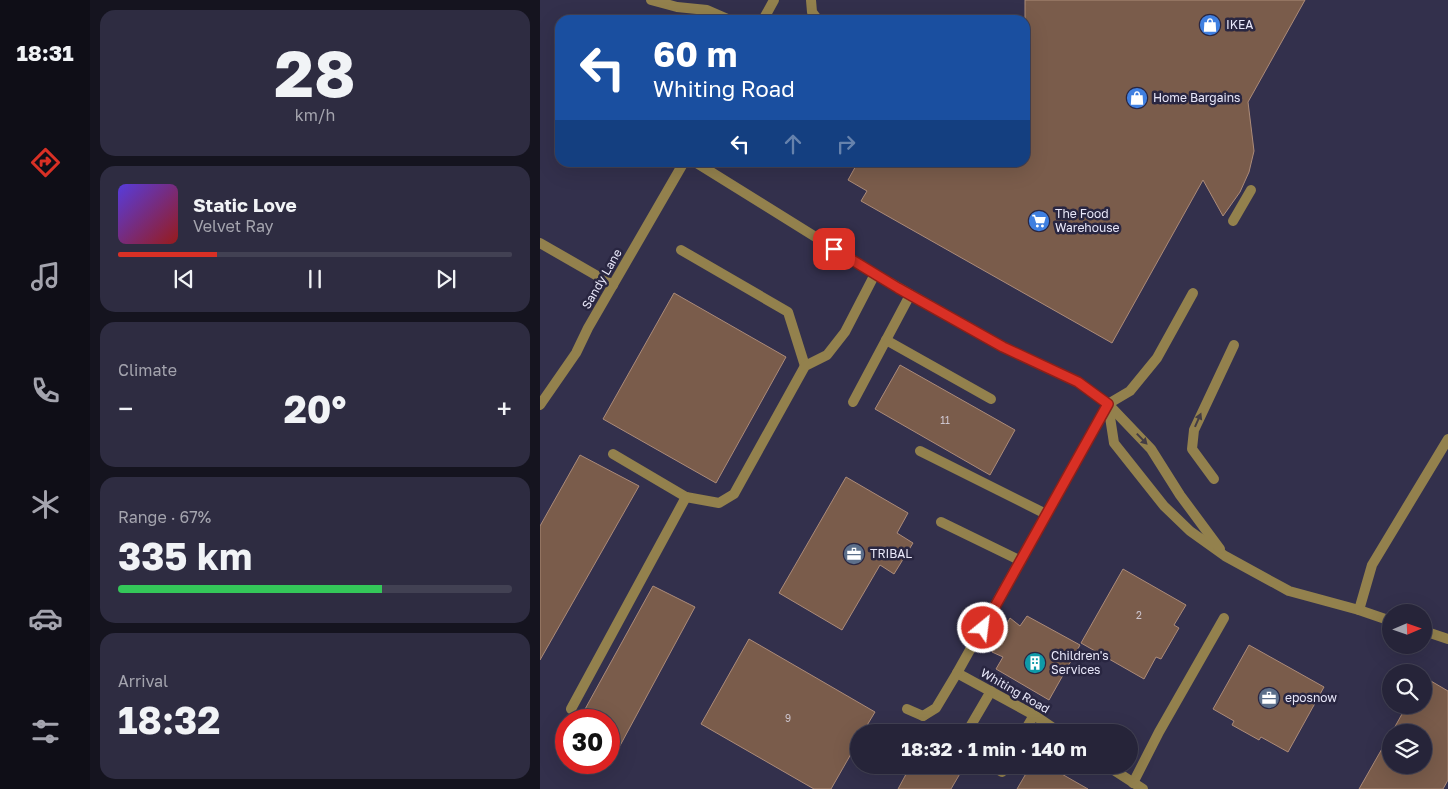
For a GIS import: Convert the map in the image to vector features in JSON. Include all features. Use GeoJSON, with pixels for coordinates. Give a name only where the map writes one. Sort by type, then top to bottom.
{"type":"FeatureCollection","features":[{"type":"Feature","properties":{"kind":"street"},"geometry":{"type":"LineString","coordinates":[[651,0],[677,7],[707,10],[718,15]]}},
{"type":"Feature","properties":{"kind":"street"},"geometry":{"type":"LineString","coordinates":[[766,15],[774,0]]}},
{"type":"Feature","properties":{"kind":"street"},"geometry":{"type":"LineString","coordinates":[[811,0],[812,12],[814,15]]}},
{"type":"Feature","properties":{"kind":"street","name":"Sandy Lane"},"geometry":{"type":"LineString","coordinates":[[540,405],[576,353],[588,328],[681,167]]}},
{"type":"Feature","properties":{"kind":"street"},"geometry":{"type":"LineString","coordinates":[[703,167],[910,295],[1003,347],[1078,382],[1108,404],[1151,449],[1180,495],[1225,556]]}},
{"type":"Feature","properties":{"kind":"street"},"geometry":{"type":"LineString","coordinates":[[1233,221],[1251,190]]}},
{"type":"Feature","properties":{"kind":"street"},"geometry":{"type":"LineString","coordinates":[[540,243],[613,286]]}},
{"type":"Feature","properties":{"kind":"street"},"geometry":{"type":"LineString","coordinates":[[682,250],[788,312],[805,366]]}},
{"type":"Feature","properties":{"kind":"street"},"geometry":{"type":"LineString","coordinates":[[613,454],[686,497],[719,503],[734,494],[805,366],[828,356],[845,332],[875,274]]}},
{"type":"Feature","properties":{"kind":"street"},"geometry":{"type":"LineString","coordinates":[[907,709],[923,716],[936,708],[1021,561],[1108,404],[1130,391],[1157,358],[1193,293]]}},
{"type":"Feature","properties":{"kind":"street"},"geometry":{"type":"LineString","coordinates":[[853,402],[910,295]]}},
{"type":"Feature","properties":{"kind":"street"},"geometry":{"type":"LineString","coordinates":[[886,340],[991,400]]}},
{"type":"Feature","properties":{"kind":"street"},"geometry":{"type":"LineString","coordinates":[[1214,479],[1192,448],[1194,430],[1234,345]]}},
{"type":"Feature","properties":{"kind":"street"},"geometry":{"type":"LineString","coordinates":[[1108,404],[1114,443],[1164,506],[1190,531],[1225,556],[1289,591],[1382,618]]}},
{"type":"Feature","properties":{"kind":"street"},"geometry":{"type":"LineString","coordinates":[[1359,610],[1372,565],[1448,438]]}},
{"type":"Feature","properties":{"kind":"street"},"geometry":{"type":"LineString","coordinates":[[920,451],[1046,514]]}},
{"type":"Feature","properties":{"kind":"street"},"geometry":{"type":"LineString","coordinates":[[571,708],[686,497]]}},
{"type":"Feature","properties":{"kind":"street"},"geometry":{"type":"LineString","coordinates":[[941,522],[1021,561]]}},
{"type":"Feature","properties":{"kind":"street"},"geometry":{"type":"LineString","coordinates":[[1132,783],[1224,618]]}},
{"type":"Feature","properties":{"kind":"street"},"geometry":{"type":"LineString","coordinates":[[1432,634],[1448,639]]}},
{"type":"Feature","properties":{"kind":"street","name":"Whiting Road"},"geometry":{"type":"LineString","coordinates":[[957,673],[1047,724]]}},
{"type":"Feature","properties":{"kind":"street"},"geometry":{"type":"LineString","coordinates":[[972,724],[991,691]]}},
{"type":"Feature","properties":{"kind":"street"},"geometry":{"type":"LineString","coordinates":[[1029,724],[1034,715]]}},
{"type":"Feature","properties":{"kind":"street"},"geometry":{"type":"LineString","coordinates":[[1119,774],[1143,789]]}},
{"type":"Feature","properties":{"kind":"building"},"geometry":{"type":"Polygon","coordinates":[[[1025,0],[1305,0],[1248,102],[1254,151],[1249,172],[1240,192],[1223,216],[1203,180],[1112,343],[861,201],[867,191],[848,180],[855,167],[1030,167],[1030,15],[1025,15],[1025,0]]]}},
{"type":"Feature","properties":{"kind":"building"},"geometry":{"type":"Polygon","coordinates":[[[674,293],[786,357],[716,483],[603,419],[674,293]]]}},
{"type":"Feature","properties":{"kind":"building"},"geometry":{"type":"Polygon","coordinates":[[[900,365],[1015,430],[990,475],[875,409],[900,365]]]}},
{"type":"Feature","properties":{"kind":"building"},"geometry":{"type":"Polygon","coordinates":[[[580,455],[639,486],[540,660],[540,526],[580,455]]]}},
{"type":"Feature","properties":{"kind":"building","name":"TRIBAL"},"geometry":{"type":"Polygon","coordinates":[[[846,477],[908,513],[897,533],[913,543],[894,574],[880,565],[842,630],[779,593],[846,477]]]}},
{"type":"Feature","properties":{"kind":"building"},"geometry":{"type":"Polygon","coordinates":[[[1123,569],[1186,605],[1174,625],[1179,628],[1161,659],[1156,657],[1144,679],[1081,643],[1123,569]]]}},
{"type":"Feature","properties":{"kind":"building"},"geometry":{"type":"Polygon","coordinates":[[[653,586],[695,607],[620,746],[620,709],[585,709],[653,586]]]}},
{"type":"Feature","properties":{"kind":"building","name":"Children's Services"},"geometry":{"type":"Polygon","coordinates":[[[1027,616],[1080,645],[1049,700],[996,669],[1003,657],[992,652],[1010,618],[1020,626],[1027,616]]]}},
{"type":"Feature","properties":{"kind":"building"},"geometry":{"type":"Polygon","coordinates":[[[749,639],[875,712],[868,724],[850,724],[850,756],[831,789],[814,789],[701,724],[749,639]]]}},
{"type":"Feature","properties":{"kind":"building","name":"eposnow"},"geometry":{"type":"Polygon","coordinates":[[[1249,645],[1324,687],[1288,752],[1261,737],[1259,740],[1232,725],[1234,721],[1213,709],[1249,645]]]}},
{"type":"Feature","properties":{"kind":"building"},"geometry":{"type":"Polygon","coordinates":[[[1432,682],[1448,691],[1448,780],[1443,789],[1359,789],[1382,749],[1382,774],[1432,774],[1432,724],[1396,724],[1402,714],[1432,714],[1432,682]]]}},
{"type":"Feature","properties":{"kind":"building"},"geometry":{"type":"Polygon","coordinates":[[[906,774],[960,774],[951,789],[898,789],[906,774]]]}},
{"type":"Feature","properties":{"kind":"building"},"geometry":{"type":"Polygon","coordinates":[[[1026,774],[1062,774],[1088,789],[1017,789],[1026,774]]]}},
{"type":"Feature","properties":{"kind":"place","name":"IKEA"},"geometry":{"type":"Point","coordinates":[1210,25]}},
{"type":"Feature","properties":{"kind":"place","name":"Home Bargains"},"geometry":{"type":"Point","coordinates":[1137,98]}},
{"type":"Feature","properties":{"kind":"place","name":"The Food Warehouse"},"geometry":{"type":"Point","coordinates":[1039,221]}},
{"type":"Feature","properties":{"kind":"place","name":"TRIBAL"},"geometry":{"type":"Point","coordinates":[854,554]}},
{"type":"Feature","properties":{"kind":"place","name":"Children's Services"},"geometry":{"type":"Point","coordinates":[1035,663]}},
{"type":"Feature","properties":{"kind":"place","name":"eposnow"},"geometry":{"type":"Point","coordinates":[1269,698]}},
{"type":"Feature","properties":{"kind":"route"},"geometry":{"type":"LineString","coordinates":[[834,249],[898,288],[1003,347],[1078,382],[1108,404],[983,628]]}}]}
